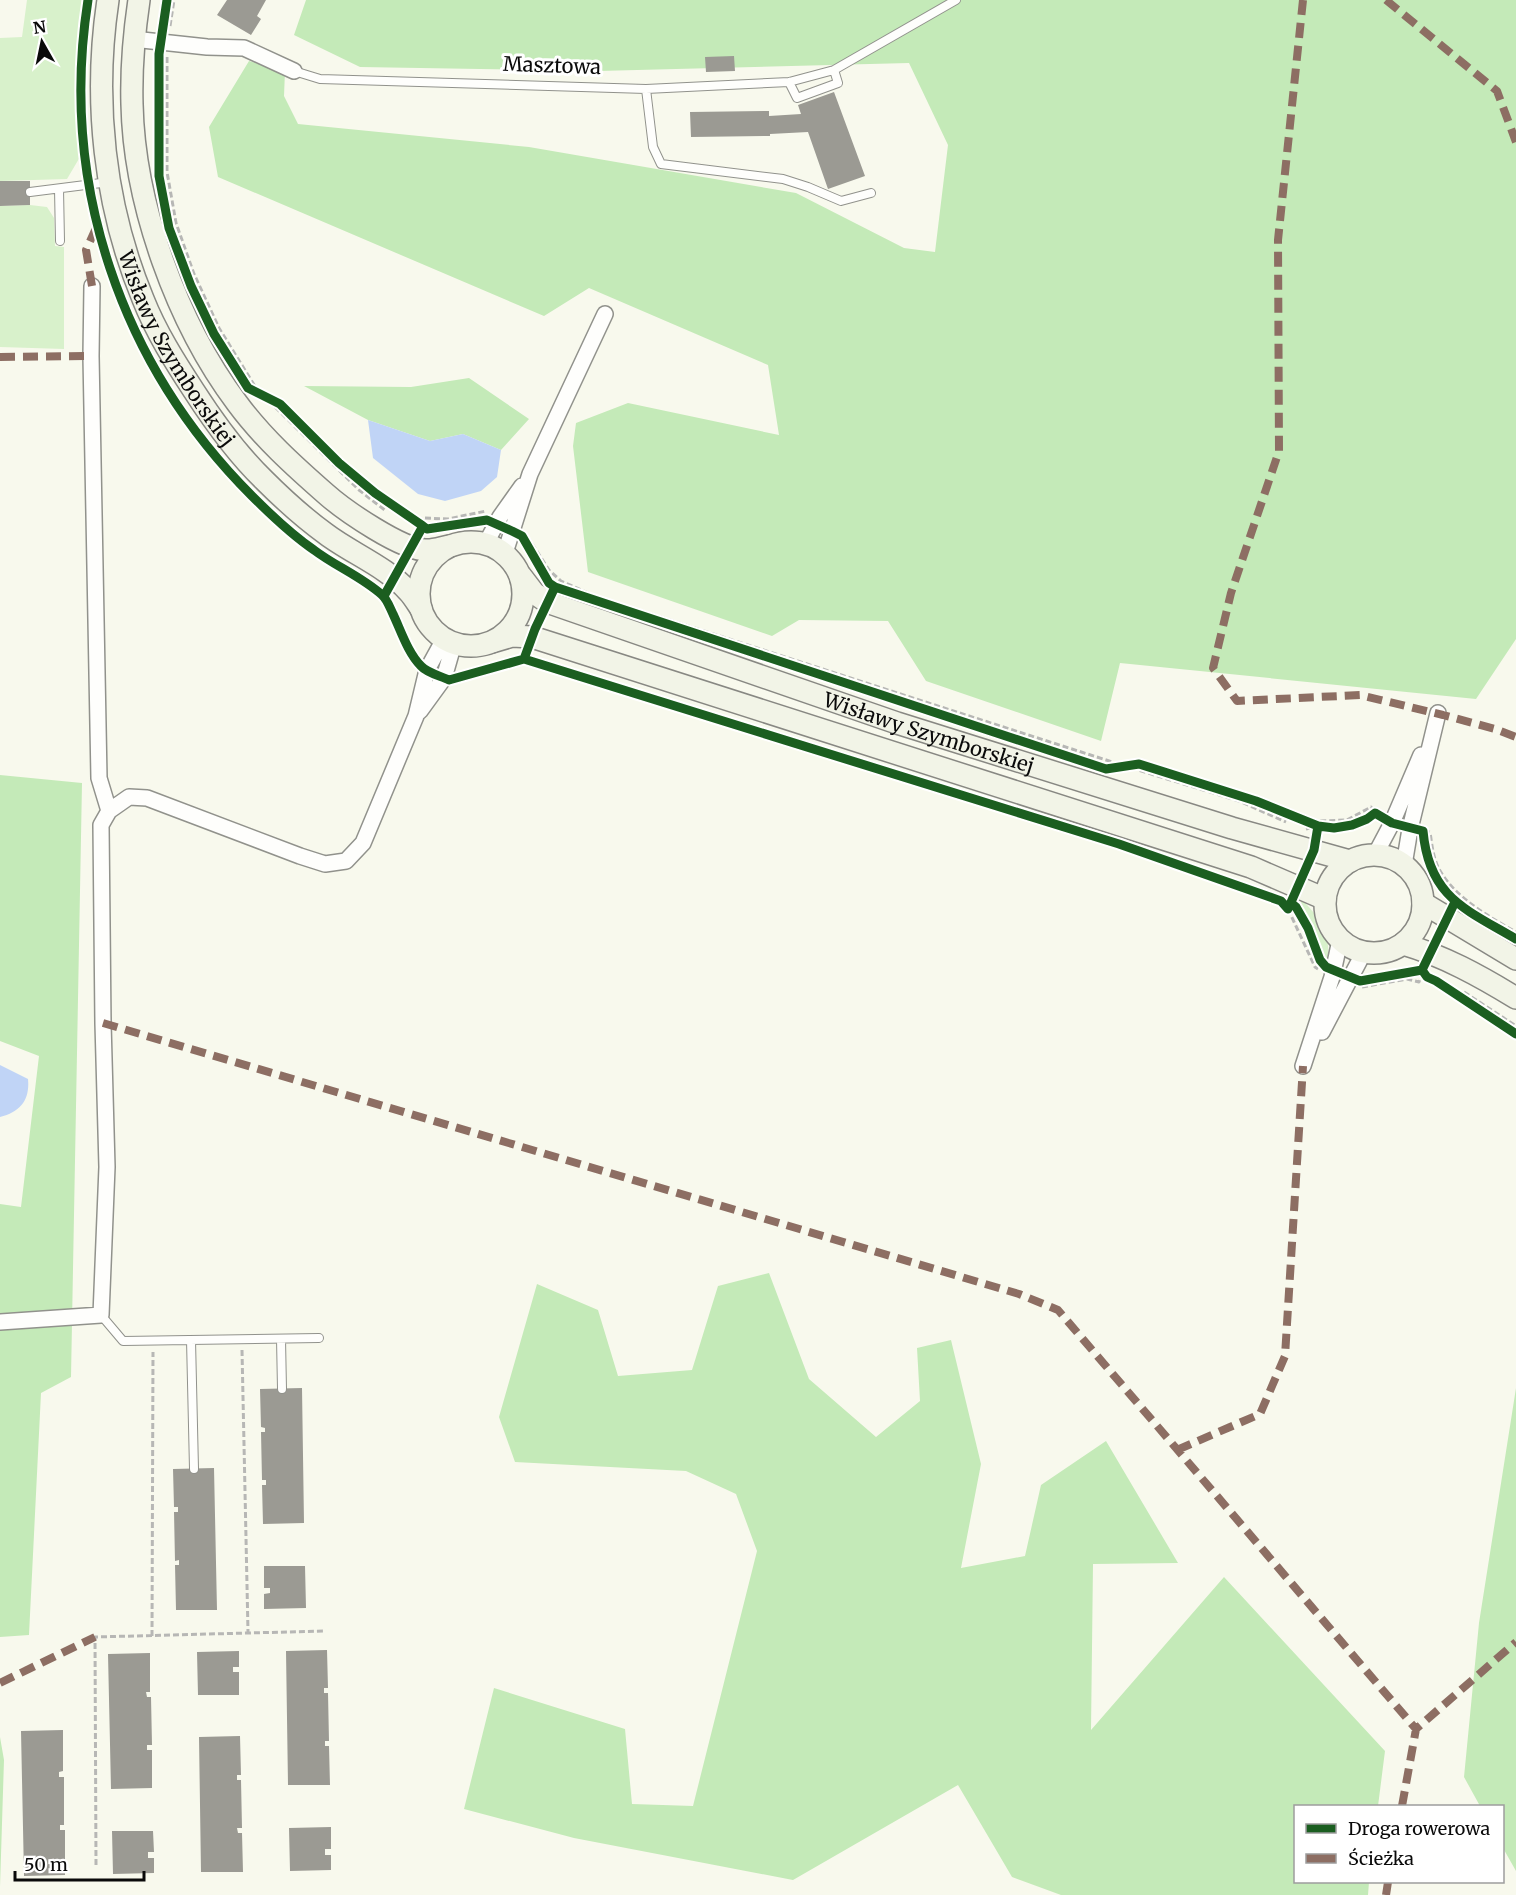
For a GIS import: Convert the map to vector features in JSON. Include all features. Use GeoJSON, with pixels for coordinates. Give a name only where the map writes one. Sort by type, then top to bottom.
{"type":"FeatureCollection","features":[{"type":"Feature","properties":{"kind":"main road","name":"Wisławy Szymborskiej"},"geometry":{"type":"LineString","coordinates":[[108,0],[102,42],[102,110],[109,182],[123,239],[143,299],[171,356],[214,423],[263,480],[325,534],[394,578],[408,591],[421,609]]}},
{"type":"Feature","properties":{"kind":"main road","name":"Wisławy Szymborskiej"},"geometry":{"type":"LineString","coordinates":[[140,0],[134,39],[132,105],[140,178],[153,231],[172,286],[197,340],[237,404],[288,461],[344,510],[412,548],[427,550],[450,546]]}},
{"type":"Feature","properties":{"kind":"main road"},"geometry":{"type":"LineString","coordinates":[[468,541],[495,548],[517,567],[521,576],[524,596],[519,615],[508,631],[492,642],[467,646],[449,641],[428,624],[421,609],[419,591],[423,572],[434,556],[450,546],[468,541]]}},
{"type":"Feature","properties":{"kind":"main road","name":"Wisławy Szymborskiej"},"geometry":{"type":"LineString","coordinates":[[521,576],[534,593],[547,602],[717,662],[897,723],[1232,828],[1350,861]]}},
{"type":"Feature","properties":{"kind":"main road","name":"Wisławy Szymborskiej"},"geometry":{"type":"LineString","coordinates":[[492,642],[512,636],[532,637],[1251,867],[1325,899]]}},
{"type":"Feature","properties":{"kind":"main road"},"geometry":{"type":"LineString","coordinates":[[1375,855],[1390,858],[1404,865],[1414,875],[1421,888],[1423,912],[1416,930],[1403,944],[1384,952],[1365,952],[1352,948],[1340,940],[1331,928],[1326,914],[1325,899],[1333,877],[1350,861],[1362,856],[1375,855]]}},
{"type":"Feature","properties":{"kind":"main road"},"geometry":{"type":"LineString","coordinates":[[1423,903],[1516,960]]}},
{"type":"Feature","properties":{"kind":"main road"},"geometry":{"type":"LineString","coordinates":[[1403,944],[1430,952],[1480,976],[1516,998]]}},
{"type":"Feature","properties":{"kind":"street","name":"Masztowa"},"geometry":{"type":"LineString","coordinates":[[134,39],[244,48],[294,71]]}},
{"type":"Feature","properties":{"kind":"street"},"geometry":{"type":"LineString","coordinates":[[92,286],[91,356],[99,778],[109,811]]}},
{"type":"Feature","properties":{"kind":"street"},"geometry":{"type":"LineString","coordinates":[[495,548],[496,524],[530,474],[605,314]]}},
{"type":"Feature","properties":{"kind":"street"},"geometry":{"type":"LineString","coordinates":[[495,548],[518,530],[530,474]]}},
{"type":"Feature","properties":{"kind":"street"},"geometry":{"type":"LineString","coordinates":[[0,1322],[101,1315],[107,1167],[101,825],[109,811],[129,797],[147,798],[325,864],[346,861],[363,843],[416,716],[427,670],[449,641]]}},
{"type":"Feature","properties":{"kind":"street"},"geometry":{"type":"LineString","coordinates":[[1375,855],[1392,823],[1438,713],[1410,829],[1404,865]]}},
{"type":"Feature","properties":{"kind":"street"},"geometry":{"type":"LineString","coordinates":[[1340,940],[1328,971],[1303,1066],[1354,982],[1365,952]]}},
{"type":"Feature","properties":{"kind":"lane","name":"Masztowa"},"geometry":{"type":"LineString","coordinates":[[294,71],[320,79],[646,89],[789,82],[834,70],[956,0]]}},
{"type":"Feature","properties":{"kind":"lane"},"geometry":{"type":"LineString","coordinates":[[789,82],[797,98],[838,83],[834,70]]}},
{"type":"Feature","properties":{"kind":"lane"},"geometry":{"type":"LineString","coordinates":[[646,89],[653,147],[661,164],[783,179],[841,201],[871,193]]}},
{"type":"Feature","properties":{"kind":"lane"},"geometry":{"type":"LineString","coordinates":[[30,192],[109,182]]}},
{"type":"Feature","properties":{"kind":"lane"},"geometry":{"type":"LineString","coordinates":[[59,189],[60,241]]}},
{"type":"Feature","properties":{"kind":"lane"},"geometry":{"type":"LineString","coordinates":[[101,1315],[123,1341],[319,1338]]}},
{"type":"Feature","properties":{"kind":"lane"},"geometry":{"type":"LineString","coordinates":[[281,1339],[282,1389]]}},
{"type":"Feature","properties":{"kind":"lane"},"geometry":{"type":"LineString","coordinates":[[191,1340],[194,1469]]}},
{"type":"Feature","properties":{"kind":"path"},"geometry":{"type":"LineString","coordinates":[[167,0],[159,176],[169,228],[191,286],[214,334],[248,388],[280,404],[339,463],[392,510]]}},
{"type":"Feature","properties":{"kind":"path"},"geometry":{"type":"LineString","coordinates":[[164,43],[174,0]]}},
{"type":"Feature","properties":{"kind":"path"},"geometry":{"type":"LineString","coordinates":[[423,526],[423,518],[448,519],[488,511]]}},
{"type":"Feature","properties":{"kind":"path"},"geometry":{"type":"LineString","coordinates":[[412,523],[427,528],[487,520],[496,524]]}},
{"type":"Feature","properties":{"kind":"path"},"geometry":{"type":"LineString","coordinates":[[518,530],[549,583],[555,587],[1106,769],[1139,764],[1256,801],[1318,826],[1334,828],[1352,825],[1376,813]]}},
{"type":"Feature","properties":{"kind":"path"},"geometry":{"type":"LineString","coordinates":[[1125,766],[1239,801],[1294,825]]}},
{"type":"Feature","properties":{"kind":"path"},"geometry":{"type":"LineString","coordinates":[[1303,829],[1318,826]]}},
{"type":"Feature","properties":{"kind":"path"},"geometry":{"type":"LineString","coordinates":[[1427,832],[1427,859],[1441,887],[1516,939]]}},
{"type":"Feature","properties":{"kind":"path"},"geometry":{"type":"LineString","coordinates":[[1460,900],[1516,932]]}},
{"type":"Feature","properties":{"kind":"path"},"geometry":{"type":"LineString","coordinates":[[1289,906],[1296,907],[1308,928],[1320,960],[1328,971]]}},
{"type":"Feature","properties":{"kind":"path"},"geometry":{"type":"LineString","coordinates":[[1354,982],[1427,973]]}},
{"type":"Feature","properties":{"kind":"path"},"geometry":{"type":"LineString","coordinates":[[1454,989],[1516,1026]]}},
{"type":"Feature","properties":{"kind":"path"},"geometry":{"type":"LineString","coordinates":[[1454,989],[1516,1034]]}},
{"type":"Feature","properties":{"kind":"path"},"geometry":{"type":"LineString","coordinates":[[242,1339],[248,1632]]}},
{"type":"Feature","properties":{"kind":"path"},"geometry":{"type":"LineString","coordinates":[[153,1341],[153,1636]]}},
{"type":"Feature","properties":{"kind":"path"},"geometry":{"type":"LineString","coordinates":[[96,1865],[95,1637],[325,1631]]}},
{"type":"Feature","properties":{"kind":"green space"},"geometry":{"type":"Polygon","coordinates":[[[27,0],[83,0],[77,40],[80,157],[67,179],[0,181],[0,38],[22,37],[27,0]]]}},
{"type":"Feature","properties":{"kind":"green space"},"geometry":{"type":"Polygon","coordinates":[[[306,0],[1516,0],[1516,639],[1476,699],[1120,663],[1101,741],[926,681],[888,621],[799,620],[772,636],[588,572],[573,446],[576,423],[628,403],[779,435],[768,365],[589,288],[544,316],[218,177],[209,127],[249,61],[285,71],[284,96],[298,124],[529,147],[796,193],[904,248],[935,252],[948,145],[909,63],[598,71],[360,67],[294,35],[306,0]]]}},
{"type":"Feature","properties":{"kind":"green space"},"geometry":{"type":"Polygon","coordinates":[[[0,206],[47,207],[54,218],[55,246],[64,247],[64,349],[0,347],[0,206]]]}},
{"type":"Feature","properties":{"kind":"green space"},"geometry":{"type":"Polygon","coordinates":[[[469,378],[529,419],[501,450],[463,434],[430,441],[368,420],[304,386],[411,387],[469,378]]]}},
{"type":"Feature","properties":{"kind":"green space"},"geometry":{"type":"Polygon","coordinates":[[[0,775],[82,783],[71,1377],[41,1393],[29,1635],[0,1637],[0,1204],[21,1207],[39,1056],[0,1041],[0,775]]]}},
{"type":"Feature","properties":{"kind":"green space"},"geometry":{"type":"Polygon","coordinates":[[[1301,899],[1314,913],[1323,928],[1328,945],[1326,963],[1321,960],[1311,930],[1300,910],[1301,899]]]}},
{"type":"Feature","properties":{"kind":"green space"},"geometry":{"type":"Polygon","coordinates":[[[769,1273],[809,1379],[876,1437],[920,1401],[917,1348],[951,1340],[981,1464],[961,1568],[1025,1556],[1041,1485],[1106,1441],[1178,1563],[1093,1564],[1091,1730],[1224,1577],[1385,1751],[1378,1805],[1294,1805],[1294,1883],[1369,1883],[1368,1895],[1061,1895],[1012,1877],[958,1785],[793,1880],[574,1838],[464,1809],[494,1688],[625,1729],[632,1804],[693,1806],[757,1551],[736,1494],[686,1471],[515,1462],[499,1417],[537,1284],[598,1310],[618,1376],[692,1370],[718,1286],[769,1273]]]}},
{"type":"Feature","properties":{"kind":"green space"},"geometry":{"type":"Polygon","coordinates":[[[1516,1388],[1516,1871],[1504,1850],[1504,1805],[1479,1805],[1464,1777],[1479,1623],[1516,1388]]]}},
{"type":"Feature","properties":{"kind":"green space"},"geometry":{"type":"Polygon","coordinates":[[[0,1737],[4,1760],[0,1887],[0,1737]]]}},
{"type":"Feature","properties":{"kind":"water"},"geometry":{"type":"Polygon","coordinates":[[[368,420],[430,441],[463,434],[501,450],[497,477],[481,491],[445,501],[418,494],[373,458],[368,420]]]}},
{"type":"Feature","properties":{"kind":"water"},"geometry":{"type":"Polygon","coordinates":[[[0,1065],[28,1079],[28,1086],[23,1104],[14,1112],[0,1117],[0,1065]]]}},
{"type":"Feature","properties":{"kind":"building"},"geometry":{"type":"Polygon","coordinates":[[[227,0],[266,0],[257,16],[261,19],[251,35],[217,15],[227,0]]]}},
{"type":"Feature","properties":{"kind":"building"},"geometry":{"type":"Polygon","coordinates":[[[734,56],[735,71],[706,72],[705,57],[734,56]]]}},
{"type":"Feature","properties":{"kind":"building"},"geometry":{"type":"Polygon","coordinates":[[[834,92],[865,176],[828,189],[808,132],[770,134],[770,136],[691,137],[690,112],[769,111],[769,116],[801,114],[798,105],[834,92]]]}},
{"type":"Feature","properties":{"kind":"building"},"geometry":{"type":"Polygon","coordinates":[[[0,181],[30,181],[30,205],[0,206],[0,181]]]}},
{"type":"Feature","properties":{"kind":"building"},"geometry":{"type":"Polygon","coordinates":[[[302,1388],[304,1523],[263,1524],[262,1485],[266,1485],[266,1480],[262,1480],[261,1432],[265,1432],[265,1428],[261,1427],[260,1389],[302,1388]]]}},
{"type":"Feature","properties":{"kind":"building"},"geometry":{"type":"Polygon","coordinates":[[[214,1468],[217,1610],[176,1610],[175,1565],[179,1565],[179,1560],[175,1561],[174,1512],[178,1512],[178,1507],[174,1507],[173,1469],[214,1468]]]}},
{"type":"Feature","properties":{"kind":"building"},"geometry":{"type":"Polygon","coordinates":[[[264,1566],[305,1566],[306,1608],[264,1609],[264,1594],[270,1593],[270,1588],[264,1588],[264,1566]]]}},
{"type":"Feature","properties":{"kind":"building"},"geometry":{"type":"Polygon","coordinates":[[[327,1650],[328,1688],[324,1688],[324,1693],[328,1693],[329,1741],[325,1741],[325,1746],[329,1746],[330,1785],[288,1785],[286,1651],[327,1650]]]}},
{"type":"Feature","properties":{"kind":"building"},"geometry":{"type":"Polygon","coordinates":[[[239,1651],[239,1667],[233,1667],[233,1672],[239,1672],[239,1695],[198,1695],[197,1652],[239,1651]]]}},
{"type":"Feature","properties":{"kind":"building"},"geometry":{"type":"Polygon","coordinates":[[[150,1653],[150,1692],[146,1692],[147,1697],[151,1697],[152,1745],[147,1745],[147,1750],[152,1750],[152,1788],[111,1789],[108,1654],[150,1653]]]}},
{"type":"Feature","properties":{"kind":"building"},"geometry":{"type":"Polygon","coordinates":[[[63,1730],[63,1771],[59,1772],[59,1777],[64,1777],[64,1825],[60,1825],[60,1830],[65,1830],[65,1875],[24,1876],[21,1731],[63,1730]]]}},
{"type":"Feature","properties":{"kind":"building"},"geometry":{"type":"Polygon","coordinates":[[[240,1736],[241,1775],[237,1775],[237,1780],[241,1780],[242,1828],[237,1828],[238,1833],[242,1833],[243,1872],[201,1872],[199,1737],[240,1736]]]}},
{"type":"Feature","properties":{"kind":"building"},"geometry":{"type":"Polygon","coordinates":[[[331,1827],[331,1849],[325,1849],[325,1855],[331,1855],[331,1870],[290,1871],[289,1828],[331,1827]]]}},
{"type":"Feature","properties":{"kind":"building"},"geometry":{"type":"Polygon","coordinates":[[[112,1831],[153,1831],[154,1852],[148,1852],[148,1858],[154,1858],[154,1873],[113,1874],[112,1831]]]}},
{"type":"Feature","properties":{"kind":"marked path"},"geometry":{"type":"LineString","coordinates":[[1303,0],[1278,240],[1279,451],[1231,593],[1213,668],[1237,701],[1360,695],[1443,715],[1516,737]]}},
{"type":"Feature","properties":{"kind":"marked path"},"geometry":{"type":"LineString","coordinates":[[1386,0],[1497,91],[1516,142]]}},
{"type":"Feature","properties":{"kind":"marked path"},"geometry":{"type":"LineString","coordinates":[[92,286],[86,250],[97,226]]}},
{"type":"Feature","properties":{"kind":"marked path"},"geometry":{"type":"LineString","coordinates":[[0,357],[91,356]]}},
{"type":"Feature","properties":{"kind":"marked path"},"geometry":{"type":"LineString","coordinates":[[103,1023],[1019,1294],[1058,1310],[1416,1729]]}},
{"type":"Feature","properties":{"kind":"marked path"},"geometry":{"type":"LineString","coordinates":[[1177,1450],[1260,1414],[1285,1356],[1303,1066]]}},
{"type":"Feature","properties":{"kind":"marked path"},"geometry":{"type":"LineString","coordinates":[[0,1683],[95,1637]]}},
{"type":"Feature","properties":{"kind":"marked path"},"geometry":{"type":"LineString","coordinates":[[1402,1805],[1416,1729],[1516,1642]]}},
{"type":"Feature","properties":{"kind":"marked path"},"geometry":{"type":"LineString","coordinates":[[1386,1895],[1388,1883]]}},
{"type":"Feature","properties":{"kind":"cycle path"},"geometry":{"type":"LineString","coordinates":[[88,0],[81,69],[83,137],[93,204],[110,268],[135,330],[167,389],[206,445],[252,496],[290,531],[322,556],[384,597],[416,661],[424,668],[449,680],[524,659],[1119,844],[1281,901],[1288,909],[1314,850],[1318,826]]}},
{"type":"Feature","properties":{"kind":"cycle path"},"geometry":{"type":"LineString","coordinates":[[167,0],[159,54],[159,176],[169,228],[191,286],[214,334],[248,388],[280,404],[339,463],[375,493],[427,529],[487,520],[522,536],[549,583],[555,587],[1106,769],[1139,764],[1256,801],[1318,826],[1334,828],[1352,825],[1375,813],[1392,823],[1423,831],[1433,872],[1442,886],[1466,909],[1516,939]]}},
{"type":"Feature","properties":{"kind":"cycle path"},"geometry":{"type":"LineString","coordinates":[[384,596],[423,526]]}},
{"type":"Feature","properties":{"kind":"cycle path"},"geometry":{"type":"LineString","coordinates":[[524,659],[555,587]]}},
{"type":"Feature","properties":{"kind":"cycle path"},"geometry":{"type":"LineString","coordinates":[[1422,970],[1455,902]]}},
{"type":"Feature","properties":{"kind":"cycle path"},"geometry":{"type":"LineString","coordinates":[[1291,903],[1296,907],[1308,928],[1320,960],[1326,967],[1360,981],[1422,970],[1427,977],[1516,1034]]}}]}
